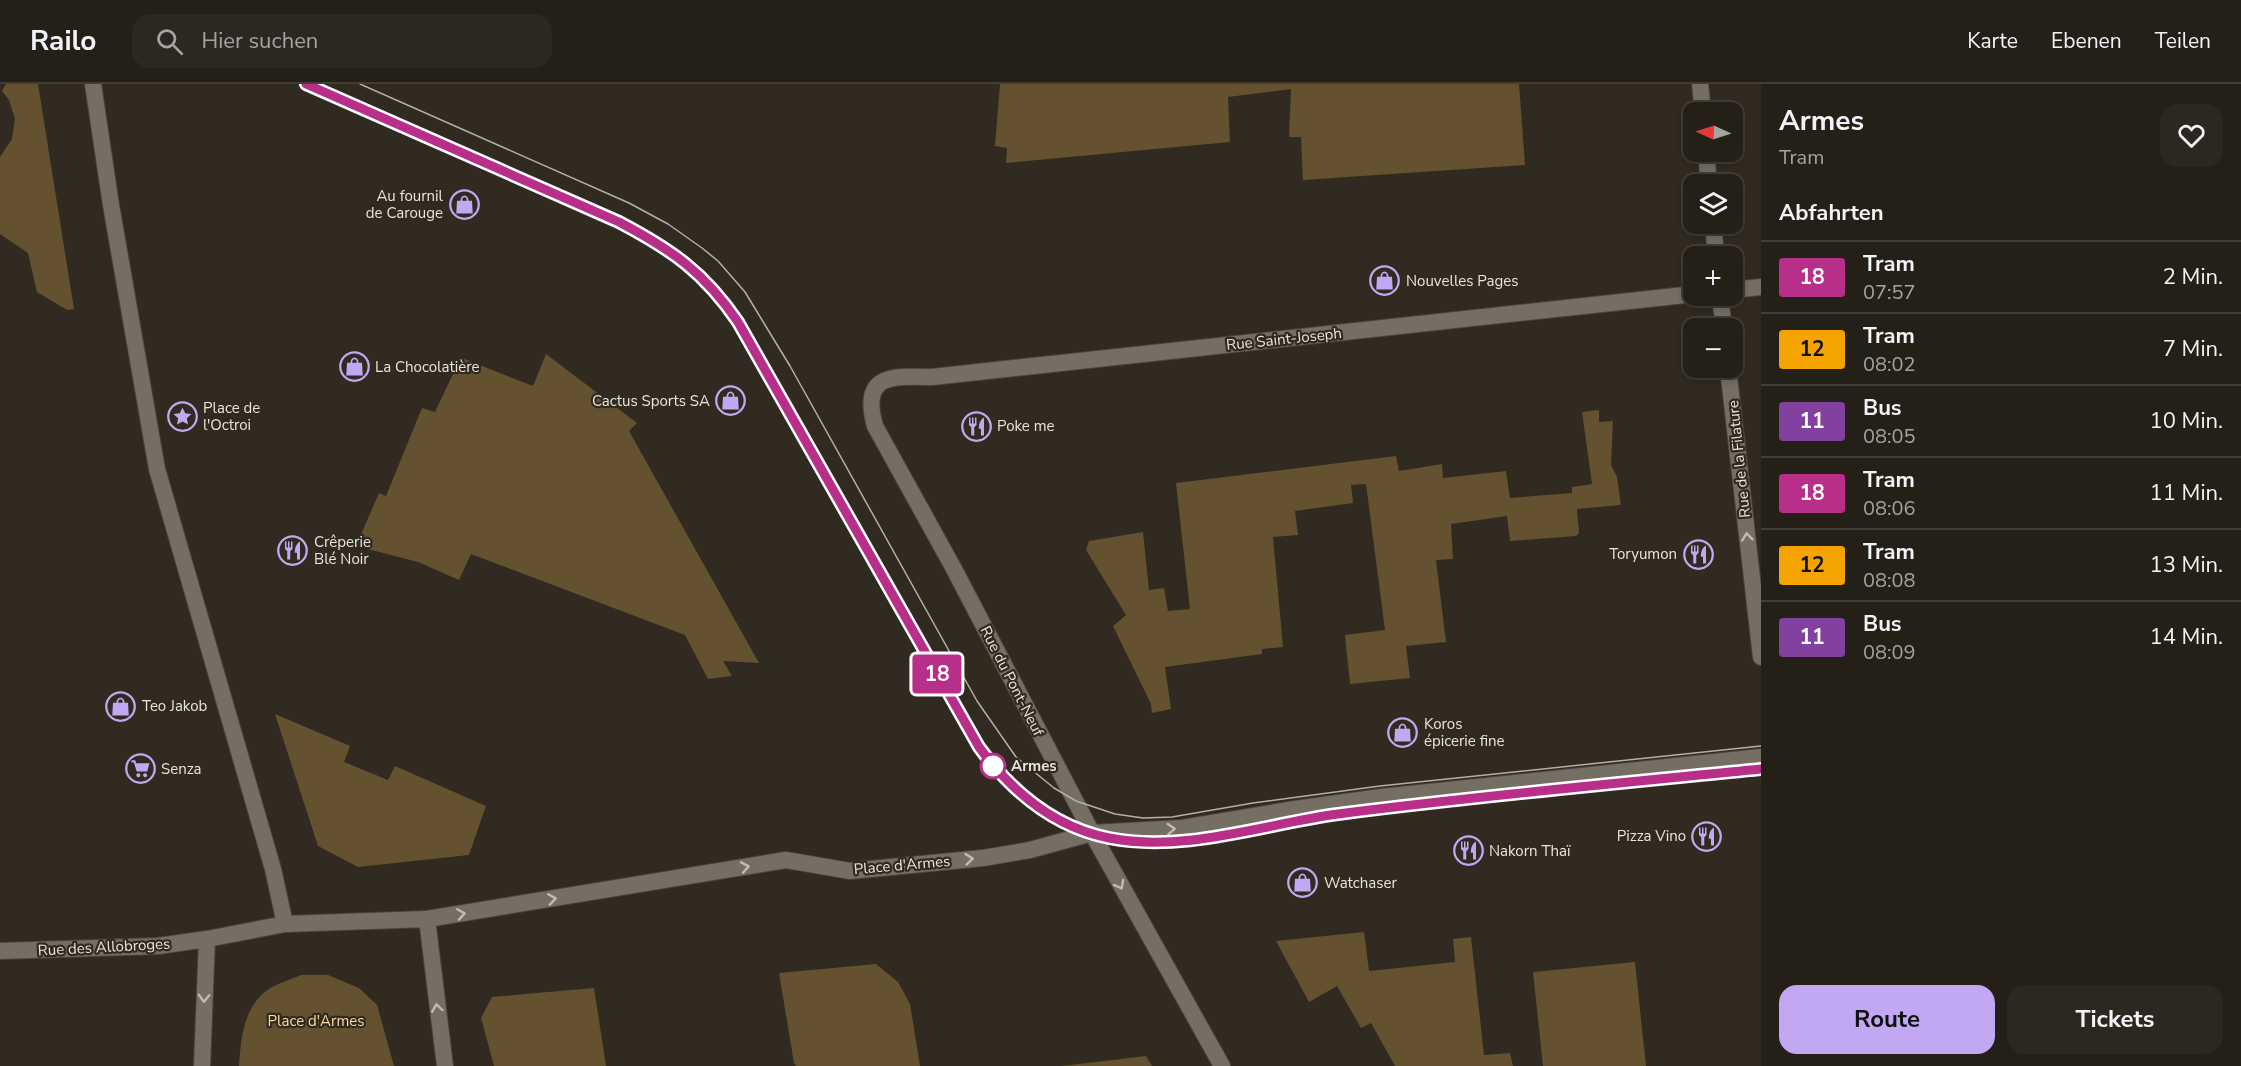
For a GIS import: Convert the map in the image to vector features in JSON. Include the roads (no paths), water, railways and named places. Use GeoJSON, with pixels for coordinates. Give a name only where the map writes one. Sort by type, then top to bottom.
{"type":"FeatureCollection","features":[{"type":"Feature","properties":{"kind":"street"},"geometry":{"type":"LineString","coordinates":[[93,84],[113,216],[157,469],[273,870],[285,924]]}},
{"type":"Feature","properties":{"kind":"street"},"geometry":{"type":"LineString","coordinates":[[1700,84],[1702,102]]}},
{"type":"Feature","properties":{"kind":"street"},"geometry":{"type":"LineString","coordinates":[[1743,289],[1761,287]]}},
{"type":"Feature","properties":{"kind":"street","name":"Rue Saint-Joseph"},"geometry":{"type":"LineString","coordinates":[[877,386],[883,380],[897,376],[932,377],[1683,295]]}},
{"type":"Feature","properties":{"kind":"street","name":"Rue de la Filature"},"geometry":{"type":"LineString","coordinates":[[1729,378],[1761,657]]}},
{"type":"Feature","properties":{"kind":"street","name":"Rue du Pont-Neuf"},"geometry":{"type":"LineString","coordinates":[[877,386],[871,408],[875,426],[954,569],[1092,833],[1222,1066]]}},
{"type":"Feature","properties":{"kind":"street","name":"Place d'Armes"},"geometry":{"type":"LineString","coordinates":[[207,939],[285,924],[427,919],[786,860],[850,871],[982,858],[1030,850],[1092,833],[1182,828],[1381,797],[1761,757]]}},
{"type":"Feature","properties":{"kind":"street"},"geometry":{"type":"LineString","coordinates":[[427,919],[445,1066]]}},
{"type":"Feature","properties":{"kind":"street"},"geometry":{"type":"LineString","coordinates":[[202,1066],[207,939]]}},
{"type":"Feature","properties":{"kind":"street","name":"Rue des Allobroges"},"geometry":{"type":"LineString","coordinates":[[0,951],[158,946],[207,939]]}},
{"type":"Feature","properties":{"kind":"tram line"},"geometry":{"type":"LineString","coordinates":[[306,84],[619,222],[671,253],[713,289],[738,322],[979,747],[1005,779],[1020,793],[1035,806],[1070,826],[1109,838],[1137,842],[1194,840],[1305,819],[1386,808],[1761,769]]}},
{"type":"Feature","properties":{"kind":"tram line","name":"18"},"geometry":{"type":"LineString","coordinates":[[306,84],[619,222],[657,243],[688,264],[702,277],[716,291],[738,322],[979,747],[1011,787],[1044,812],[1070,825],[1109,838],[1152,843],[1169,842],[1223,835],[1295,820],[1382,808],[1761,769]]}},
{"type":"Feature","properties":{"kind":"tram line"},"geometry":{"type":"LineString","coordinates":[[360,84],[629,203],[668,224],[718,261],[745,292],[790,366],[977,701],[1016,757],[1054,788],[1076,801],[1115,814],[1143,818],[1172,817],[1253,803],[1380,786],[1761,746]]}},
{"type":"Feature","properties":{"kind":"place","name":"Au fournil de Carouge"},"geometry":{"type":"Point","coordinates":[464,205]}},
{"type":"Feature","properties":{"kind":"place","name":"Nouvelles Pages"},"geometry":{"type":"Point","coordinates":[1385,281]}},
{"type":"Feature","properties":{"kind":"place","name":"La Chocolatière"},"geometry":{"type":"Point","coordinates":[354,367]}},
{"type":"Feature","properties":{"kind":"place","name":"Cactus Sports SA"},"geometry":{"type":"Point","coordinates":[731,401]}},
{"type":"Feature","properties":{"kind":"place","name":"Place de l'Octroi"},"geometry":{"type":"Point","coordinates":[182,417]}},
{"type":"Feature","properties":{"kind":"place","name":"Poke me"},"geometry":{"type":"Point","coordinates":[976,426]}},
{"type":"Feature","properties":{"kind":"place","name":"Crêperie Blé Noir"},"geometry":{"type":"Point","coordinates":[293,551]}},
{"type":"Feature","properties":{"kind":"place","name":"Toryumon"},"geometry":{"type":"Point","coordinates":[1698,554]}},
{"type":"Feature","properties":{"kind":"place","name":"Teo Jakob"},"geometry":{"type":"Point","coordinates":[121,706]}},
{"type":"Feature","properties":{"kind":"place","name":"Koros épicerie fine"},"geometry":{"type":"Point","coordinates":[1403,733]}},
{"type":"Feature","properties":{"kind":"place","name":"Armes"},"geometry":{"type":"Point","coordinates":[993,766]}},
{"type":"Feature","properties":{"kind":"place","name":"Senza"},"geometry":{"type":"Point","coordinates":[140,769]}},
{"type":"Feature","properties":{"kind":"place","name":"Pizza Vino"},"geometry":{"type":"Point","coordinates":[1707,836]}},
{"type":"Feature","properties":{"kind":"place","name":"Nakorn Thaï"},"geometry":{"type":"Point","coordinates":[1468,851]}},
{"type":"Feature","properties":{"kind":"place","name":"Watchaser"},"geometry":{"type":"Point","coordinates":[1303,883]}}]}
